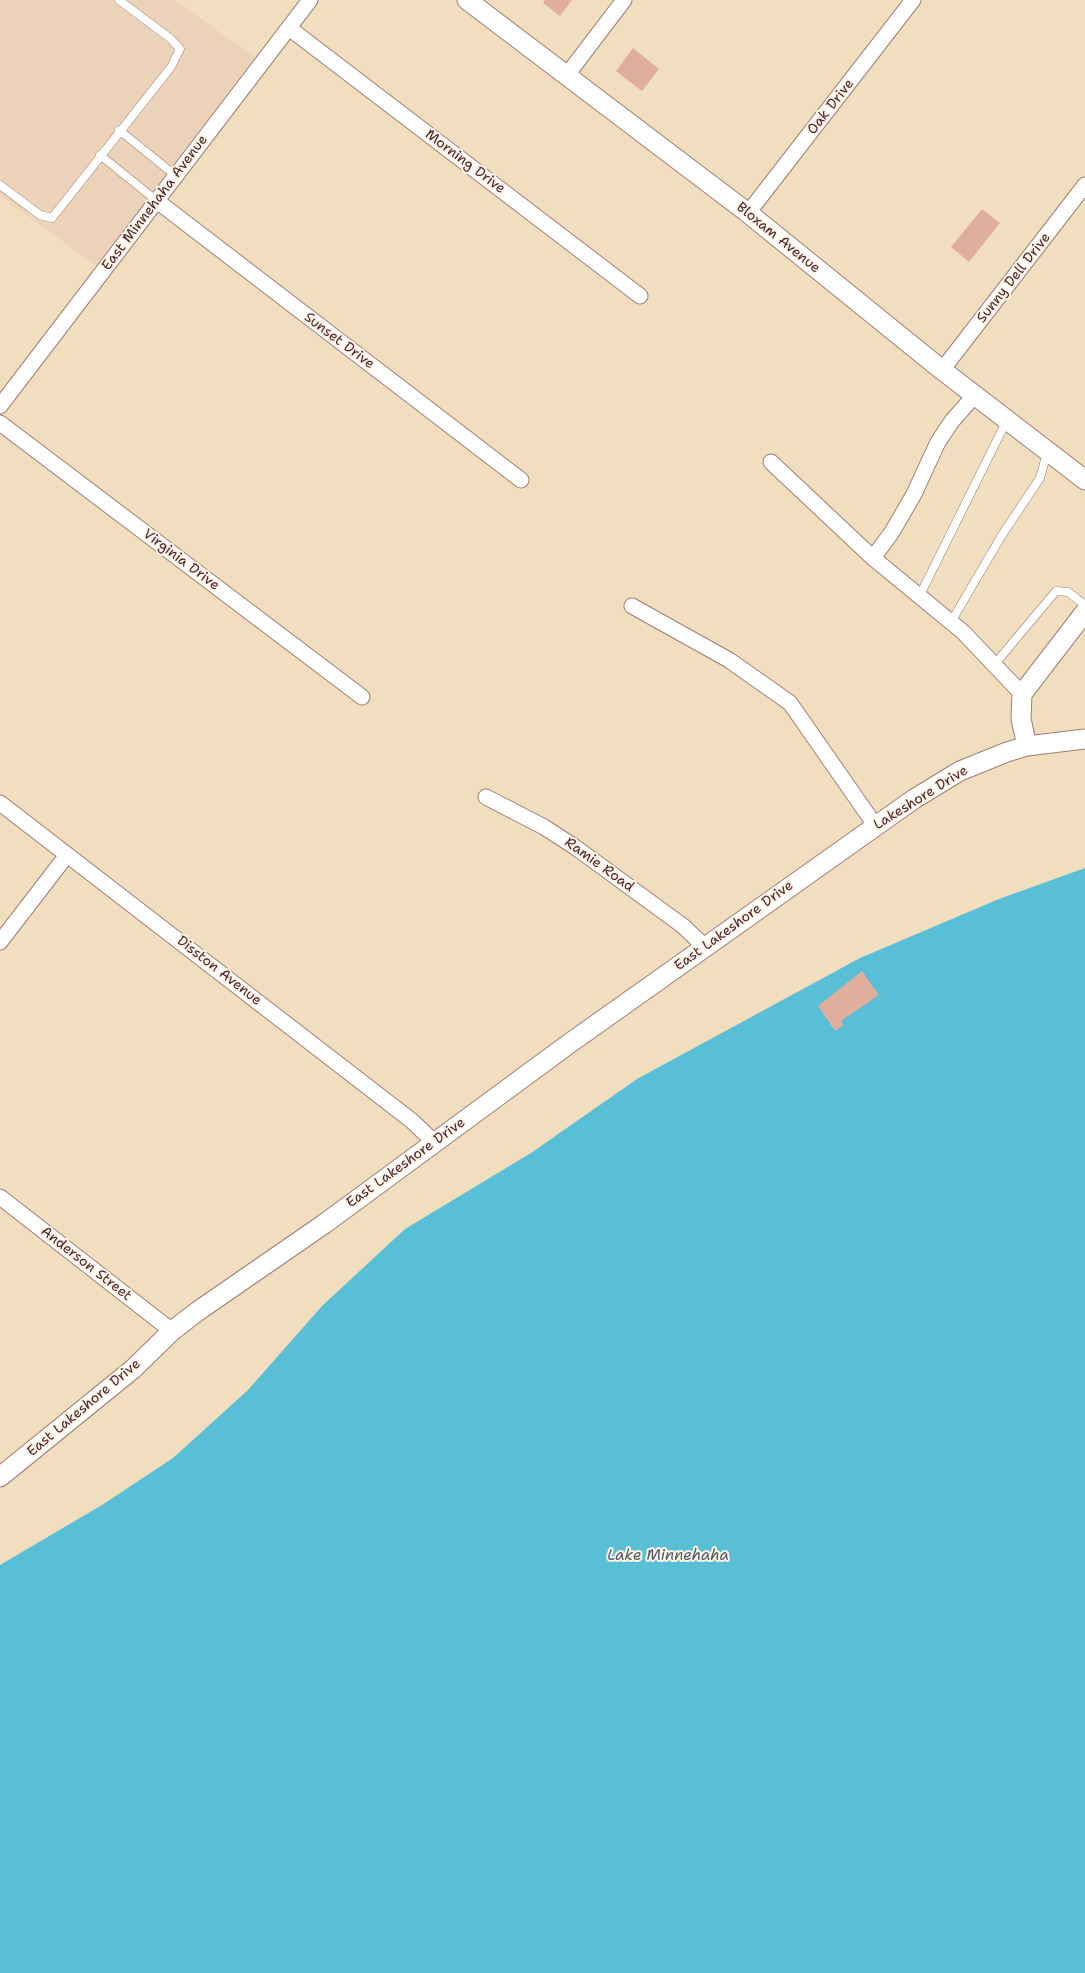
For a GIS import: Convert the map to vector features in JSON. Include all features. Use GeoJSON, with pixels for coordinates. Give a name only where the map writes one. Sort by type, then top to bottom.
{"type":"FeatureCollection","features":[{"type":"Feature","properties":{"kind":"street","name":"East Minnehaha Avenue"},"geometry":{"type":"LineString","coordinates":[[0,406],[310,0]]}},
{"type":"Feature","properties":{"kind":"street","name":"Bloxam Avenue"},"geometry":{"type":"LineString","coordinates":[[467,0],[748,213],[942,370],[1085,480]]}},
{"type":"Feature","properties":{"kind":"street"},"geometry":{"type":"LineString","coordinates":[[567,75],[624,0]]}},
{"type":"Feature","properties":{"kind":"street","name":"Oak Drive"},"geometry":{"type":"LineString","coordinates":[[748,213],[913,0]]}},
{"type":"Feature","properties":{"kind":"street","name":"Morning Drive"},"geometry":{"type":"LineString","coordinates":[[289,28],[640,296]]}},
{"type":"Feature","properties":{"kind":"street","name":"Sunny Dell Drive"},"geometry":{"type":"LineString","coordinates":[[942,370],[1085,185]]}},
{"type":"Feature","properties":{"kind":"street","name":"Sunset Drive"},"geometry":{"type":"LineString","coordinates":[[156,201],[521,480]]}},
{"type":"Feature","properties":{"kind":"street"},"geometry":{"type":"LineString","coordinates":[[873,558],[909,502],[938,442],[952,421],[975,396]]}},
{"type":"Feature","properties":{"kind":"street","name":"Virginia Drive"},"geometry":{"type":"LineString","coordinates":[[0,423],[362,697]]}},
{"type":"Feature","properties":{"kind":"street"},"geometry":{"type":"LineString","coordinates":[[771,462],[873,558],[951,622],[1022,694]]}},
{"type":"Feature","properties":{"kind":"street"},"geometry":{"type":"LineString","coordinates":[[632,606],[729,660],[790,703],[876,825]]}},
{"type":"Feature","properties":{"kind":"street"},"geometry":{"type":"LineString","coordinates":[[1027,746],[1022,719],[1022,694],[1085,612]]}},
{"type":"Feature","properties":{"kind":"street","name":"Lakeshore Drive"},"geometry":{"type":"LineString","coordinates":[[823,862],[960,771],[1027,746],[1085,739]]}},
{"type":"Feature","properties":{"kind":"street","name":"Ramie Road"},"geometry":{"type":"LineString","coordinates":[[486,798],[544,827],[575,847],[683,926],[704,946]]}},
{"type":"Feature","properties":{"kind":"street","name":"Disston Avenue"},"geometry":{"type":"LineString","coordinates":[[0,803],[412,1121],[435,1143]]}},
{"type":"Feature","properties":{"kind":"street"},"geometry":{"type":"LineString","coordinates":[[0,942],[67,855]]}},
{"type":"Feature","properties":{"kind":"street","name":"East Lakeshore Drive"},"geometry":{"type":"LineString","coordinates":[[0,1477],[133,1369],[172,1331],[823,862]]}},
{"type":"Feature","properties":{"kind":"street","name":"Anderson Street"},"geometry":{"type":"LineString","coordinates":[[0,1197],[172,1331]]}},
{"type":"Feature","properties":{"kind":"lane"},"geometry":{"type":"LineString","coordinates":[[0,184],[40,215],[50,219],[171,67],[180,50],[170,39],[119,0]]}},
{"type":"Feature","properties":{"kind":"lane"},"geometry":{"type":"LineString","coordinates":[[120,130],[176,176]]}},
{"type":"Feature","properties":{"kind":"lane"},"geometry":{"type":"LineString","coordinates":[[100,155],[156,201]]}},
{"type":"Feature","properties":{"kind":"lane"},"geometry":{"type":"LineString","coordinates":[[920,595],[1007,420]]}},
{"type":"Feature","properties":{"kind":"lane"},"geometry":{"type":"LineString","coordinates":[[951,622],[993,550],[1040,478],[1045,466],[1047,451]]}},
{"type":"Feature","properties":{"kind":"lane"},"geometry":{"type":"LineString","coordinates":[[994,665],[1056,591],[1068,592],[1085,605]]}},
{"type":"Feature","properties":{"kind":"shaded area"},"geometry":{"type":"Polygon","coordinates":[[[0,0],[174,0],[255,57],[96,266],[0,195],[0,0]]]}},
{"type":"Feature","properties":{"kind":"water","name":"Lake Minnehaha"},"geometry":{"type":"Polygon","coordinates":[[[1085,868],[1085,1973],[0,1973],[0,1565],[102,1505],[173,1458],[248,1390],[322,1306],[405,1229],[531,1153],[637,1079],[860,958],[999,899],[1085,868]]]}},
{"type":"Feature","properties":{"kind":"building"},"geometry":{"type":"Polygon","coordinates":[[[545,0],[572,0],[560,16],[543,3],[545,0]]]}},
{"type":"Feature","properties":{"kind":"building"},"geometry":{"type":"Polygon","coordinates":[[[633,48],[659,69],[642,91],[616,71],[633,48]]]}},
{"type":"Feature","properties":{"kind":"building"},"geometry":{"type":"Polygon","coordinates":[[[982,209],[1000,223],[969,262],[951,247],[982,209]]]}},
{"type":"Feature","properties":{"kind":"building"},"geometry":{"type":"Polygon","coordinates":[[[862,971],[879,995],[841,1021],[844,1025],[835,1031],[818,1006],[862,971]]]}}]}
